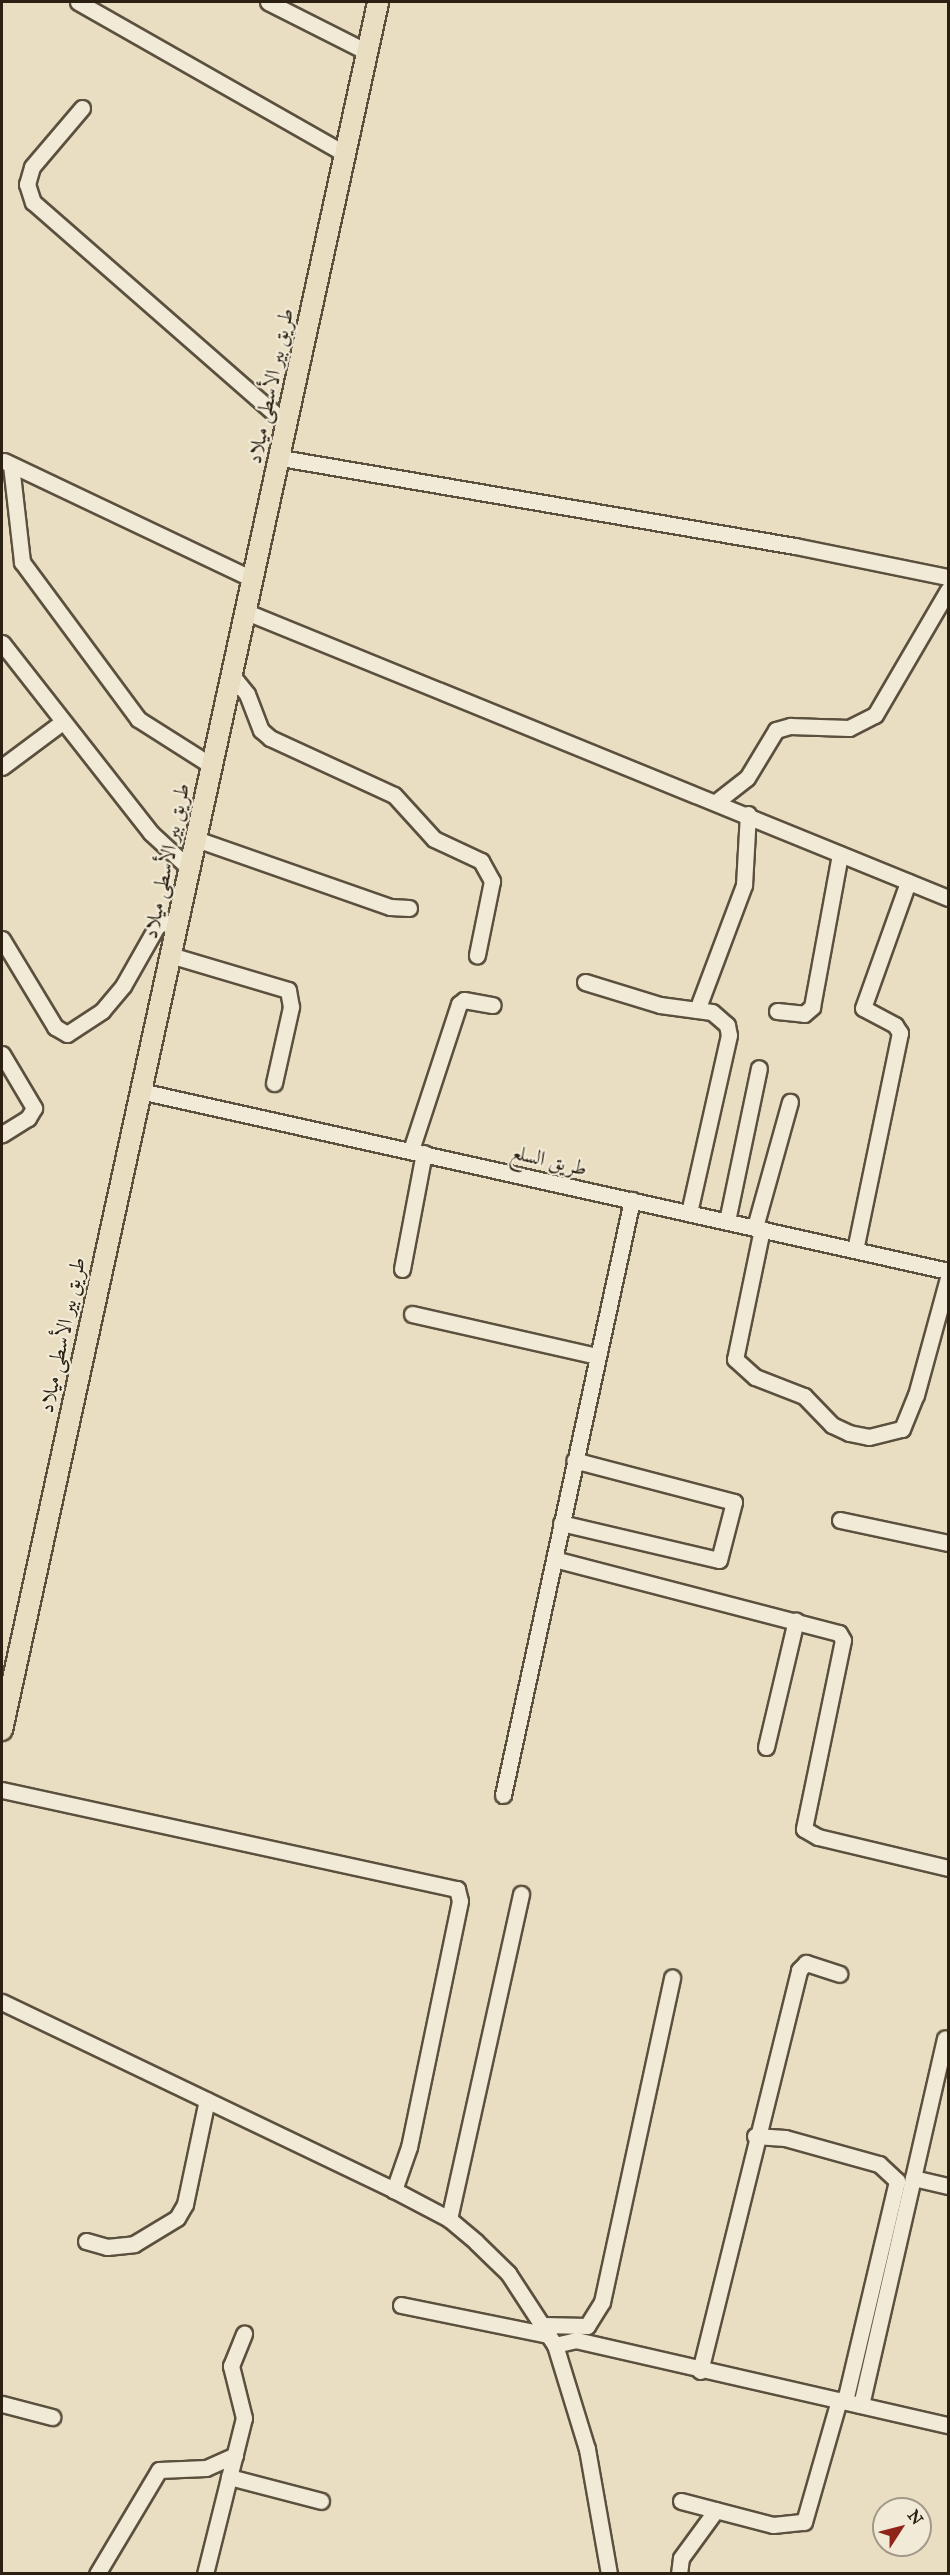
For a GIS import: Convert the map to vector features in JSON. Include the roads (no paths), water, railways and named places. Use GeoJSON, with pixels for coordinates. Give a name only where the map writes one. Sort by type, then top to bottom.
{"type":"FeatureCollection","features":[{"type":"Feature","properties":{"kind":"main road","name":"طريق بير الأسطى ميلاد"},"geometry":{"type":"LineString","coordinates":[[2,1730],[212,766],[230,673],[280,458],[378,2]]}},
{"type":"Feature","properties":{"kind":"street"},"geometry":{"type":"LineString","coordinates":[[78,2],[344,153]]}},
{"type":"Feature","properties":{"kind":"street"},"geometry":{"type":"LineString","coordinates":[[268,2],[367,52]]}},
{"type":"Feature","properties":{"kind":"street"},"geometry":{"type":"LineString","coordinates":[[82,108],[32,167],[27,184],[33,202],[287,424]]}},
{"type":"Feature","properties":{"kind":"street"},"geometry":{"type":"LineString","coordinates":[[280,458],[795,546],[948,577]]}},
{"type":"Feature","properties":{"kind":"street"},"geometry":{"type":"LineString","coordinates":[[6,462],[252,579]]}},
{"type":"Feature","properties":{"kind":"street"},"geometry":{"type":"LineString","coordinates":[[6,462],[22,562],[138,719],[212,766]]}},
{"type":"Feature","properties":{"kind":"street"},"geometry":{"type":"LineString","coordinates":[[716,802],[747,778],[776,730],[790,726],[849,728],[875,715],[948,590]]}},
{"type":"Feature","properties":{"kind":"street"},"geometry":{"type":"LineString","coordinates":[[244,611],[748,814],[840,855],[948,898]]}},
{"type":"Feature","properties":{"kind":"street"},"geometry":{"type":"LineString","coordinates":[[2,644],[60,723],[151,833],[189,868]]}},
{"type":"Feature","properties":{"kind":"street"},"geometry":{"type":"LineString","coordinates":[[230,673],[247,694],[261,730],[270,738],[394,795],[434,838],[481,861],[492,881],[477,955]]}},
{"type":"Feature","properties":{"kind":"street"},"geometry":{"type":"LineString","coordinates":[[2,766],[60,723]]}},
{"type":"Feature","properties":{"kind":"street"},"geometry":{"type":"LineString","coordinates":[[697,1010],[744,885],[748,814]]}},
{"type":"Feature","properties":{"kind":"street"},"geometry":{"type":"LineString","coordinates":[[196,839],[390,907],[409,908]]}},
{"type":"Feature","properties":{"kind":"street"},"geometry":{"type":"LineString","coordinates":[[777,1011],[804,1014],[812,1007],[840,855]]}},
{"type":"Feature","properties":{"kind":"street"},"geometry":{"type":"LineString","coordinates":[[855,1250],[900,1034],[895,1025],[863,1008],[908,882]]}},
{"type":"Feature","properties":{"kind":"street"},"geometry":{"type":"LineString","coordinates":[[2,939],[55,1027],[68,1034],[102,1011],[123,986],[157,926],[164,922],[175,928]]}},
{"type":"Feature","properties":{"kind":"street"},"geometry":{"type":"LineString","coordinates":[[170,955],[288,990],[291,1006],[274,1083]]}},
{"type":"Feature","properties":{"kind":"street"},"geometry":{"type":"LineString","coordinates":[[585,982],[660,1005],[697,1010],[721,1019],[729,1035],[689,1213]]}},
{"type":"Feature","properties":{"kind":"street"},"geometry":{"type":"LineString","coordinates":[[402,1269],[418,1151],[459,1004],[464,1000],[493,1005]]}},
{"type":"Feature","properties":{"kind":"street"},"geometry":{"type":"LineString","coordinates":[[2,1054],[34,1108],[28,1118],[2,1134]]}},
{"type":"Feature","properties":{"kind":"street"},"geometry":{"type":"LineString","coordinates":[[727,1221],[759,1068]]}},
{"type":"Feature","properties":{"kind":"street","name":"طريق السلع"},"geometry":{"type":"LineString","coordinates":[[140,1091],[418,1151],[948,1271]]}},
{"type":"Feature","properties":{"kind":"street"},"geometry":{"type":"LineString","coordinates":[[790,1102],[758,1228],[735,1359],[755,1377],[804,1396],[832,1425],[849,1433],[869,1437],[902,1429],[948,1278]]}},
{"type":"Feature","properties":{"kind":"street"},"geometry":{"type":"LineString","coordinates":[[503,1795],[632,1200]]}},
{"type":"Feature","properties":{"kind":"street"},"geometry":{"type":"LineString","coordinates":[[412,1314],[597,1356]]}},
{"type":"Feature","properties":{"kind":"street"},"geometry":{"type":"LineString","coordinates":[[561,1523],[719,1560],[734,1502],[574,1460]]}},
{"type":"Feature","properties":{"kind":"street"},"geometry":{"type":"LineString","coordinates":[[840,1520],[948,1543]]}},
{"type":"Feature","properties":{"kind":"street"},"geometry":{"type":"LineString","coordinates":[[554,1560],[834,1630],[843,1640],[804,1829],[818,1837],[948,1868]]}},
{"type":"Feature","properties":{"kind":"street"},"geometry":{"type":"LineString","coordinates":[[766,1747],[796,1620]]}},
{"type":"Feature","properties":{"kind":"street"},"geometry":{"type":"LineString","coordinates":[[2,1791],[457,1889],[460,1901],[409,2147],[394,2190]]}},
{"type":"Feature","properties":{"kind":"street"},"geometry":{"type":"LineString","coordinates":[[449,2219],[521,1894]]}},
{"type":"Feature","properties":{"kind":"street"},"geometry":{"type":"LineString","coordinates":[[700,2371],[755,2136],[799,1970],[806,1963],[839,1974]]}},
{"type":"Feature","properties":{"kind":"street"},"geometry":{"type":"LineString","coordinates":[[549,2335],[587,2326],[602,2302],[672,1977]]}},
{"type":"Feature","properties":{"kind":"street"},"geometry":{"type":"LineString","coordinates":[[2,1995],[26,2011]]}},
{"type":"Feature","properties":{"kind":"street"},"geometry":{"type":"LineString","coordinates":[[2,2002],[26,2011],[449,2219],[508,2273],[549,2335],[587,2449],[609,2574]]}},
{"type":"Feature","properties":{"kind":"street"},"geometry":{"type":"LineString","coordinates":[[861,2405],[945,2038]]}},
{"type":"Feature","properties":{"kind":"street"},"geometry":{"type":"LineString","coordinates":[[86,2241],[107,2247],[134,2244],[177,2217],[185,2204],[207,2100]]}},
{"type":"Feature","properties":{"kind":"street"},"geometry":{"type":"LineString","coordinates":[[681,2501],[773,2525],[804,2522],[842,2401],[897,2181],[879,2164],[785,2138],[755,2136]]}},
{"type":"Feature","properties":{"kind":"street"},"geometry":{"type":"LineString","coordinates":[[913,2178],[948,2186]]}},
{"type":"Feature","properties":{"kind":"street"},"geometry":{"type":"LineString","coordinates":[[401,2305],[576,2340],[700,2371],[948,2425]]}},
{"type":"Feature","properties":{"kind":"street"},"geometry":{"type":"LineString","coordinates":[[205,2574],[235,2455],[244,2408],[231,2366],[244,2333]]}},
{"type":"Feature","properties":{"kind":"street"},"geometry":{"type":"LineString","coordinates":[[2,2404],[52,2417]]}},
{"type":"Feature","properties":{"kind":"street"},"geometry":{"type":"LineString","coordinates":[[97,2574],[159,2470],[206,2468],[235,2455]]}},
{"type":"Feature","properties":{"kind":"street"},"geometry":{"type":"LineString","coordinates":[[229,2477],[321,2501]]}},
{"type":"Feature","properties":{"kind":"street"},"geometry":{"type":"LineString","coordinates":[[679,2574],[681,2558],[716,2510]]}}]}
